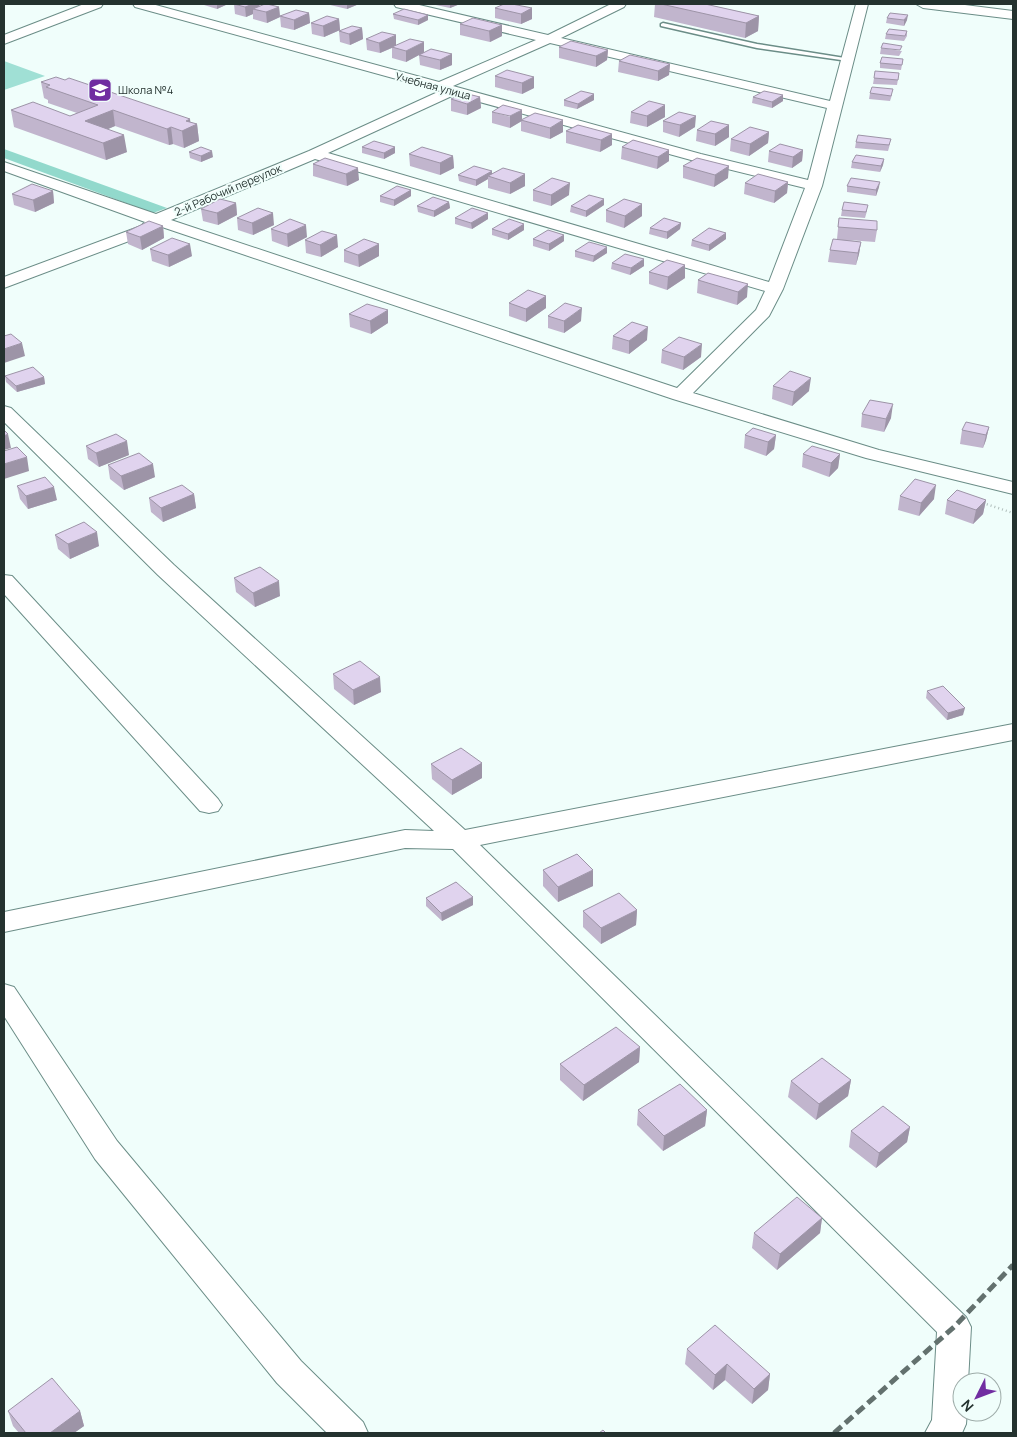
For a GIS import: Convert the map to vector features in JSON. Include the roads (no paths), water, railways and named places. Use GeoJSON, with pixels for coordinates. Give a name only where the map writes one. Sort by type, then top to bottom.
{"type":"FeatureCollection","features":[{"type":"Feature","properties":{"kind":"street"},"geometry":{"type":"LineString","coordinates":[[4,40],[96,4]]}},
{"type":"Feature","properties":{"kind":"street","name":"Учебная улица"},"geometry":{"type":"LineString","coordinates":[[139,4],[696,158],[814,186]]}},
{"type":"Feature","properties":{"kind":"street"},"geometry":{"type":"LineString","coordinates":[[400,4],[835,106]]}},
{"type":"Feature","properties":{"kind":"street","name":"2-й Рабочий переулок"},"geometry":{"type":"LineString","coordinates":[[4,282],[147,229],[156,220],[314,154],[620,4]]}},
{"type":"Feature","properties":{"kind":"street"},"geometry":{"type":"LineString","coordinates":[[680,395],[763,312],[775,289],[814,186],[862,4]]}},
{"type":"Feature","properties":{"kind":"street"},"geometry":{"type":"LineString","coordinates":[[923,4],[1013,15]]}},
{"type":"Feature","properties":{"kind":"street"},"geometry":{"type":"LineString","coordinates":[[314,154],[775,289]]}},
{"type":"Feature","properties":{"kind":"street"},"geometry":{"type":"LineString","coordinates":[[4,166],[156,220],[680,395],[874,454],[1013,488]]}},
{"type":"Feature","properties":{"kind":"street"},"geometry":{"type":"LineString","coordinates":[[4,412],[166,570],[460,840],[954,1327],[952,1430]]}},
{"type":"Feature","properties":{"kind":"street"},"geometry":{"type":"LineString","coordinates":[[4,581],[209,805]]}},
{"type":"Feature","properties":{"kind":"street"},"geometry":{"type":"LineString","coordinates":[[4,922],[405,840],[460,840],[1013,732]]}},
{"type":"Feature","properties":{"kind":"street"},"geometry":{"type":"LineString","coordinates":[[4,994],[106,1150],[289,1372],[351,1433]]}},
{"type":"Feature","properties":{"kind":"lane"},"geometry":{"type":"LineString","coordinates":[[663,25],[757,46],[848,59]]}},
{"type":"Feature","properties":{"kind":"railway"},"geometry":{"type":"LineString","coordinates":[[834,1433],[954,1327],[1013,1265]]}},
{"type":"Feature","properties":{"kind":"place","name":"Школа №4"},"geometry":{"type":"Point","coordinates":[100,90]}}]}
